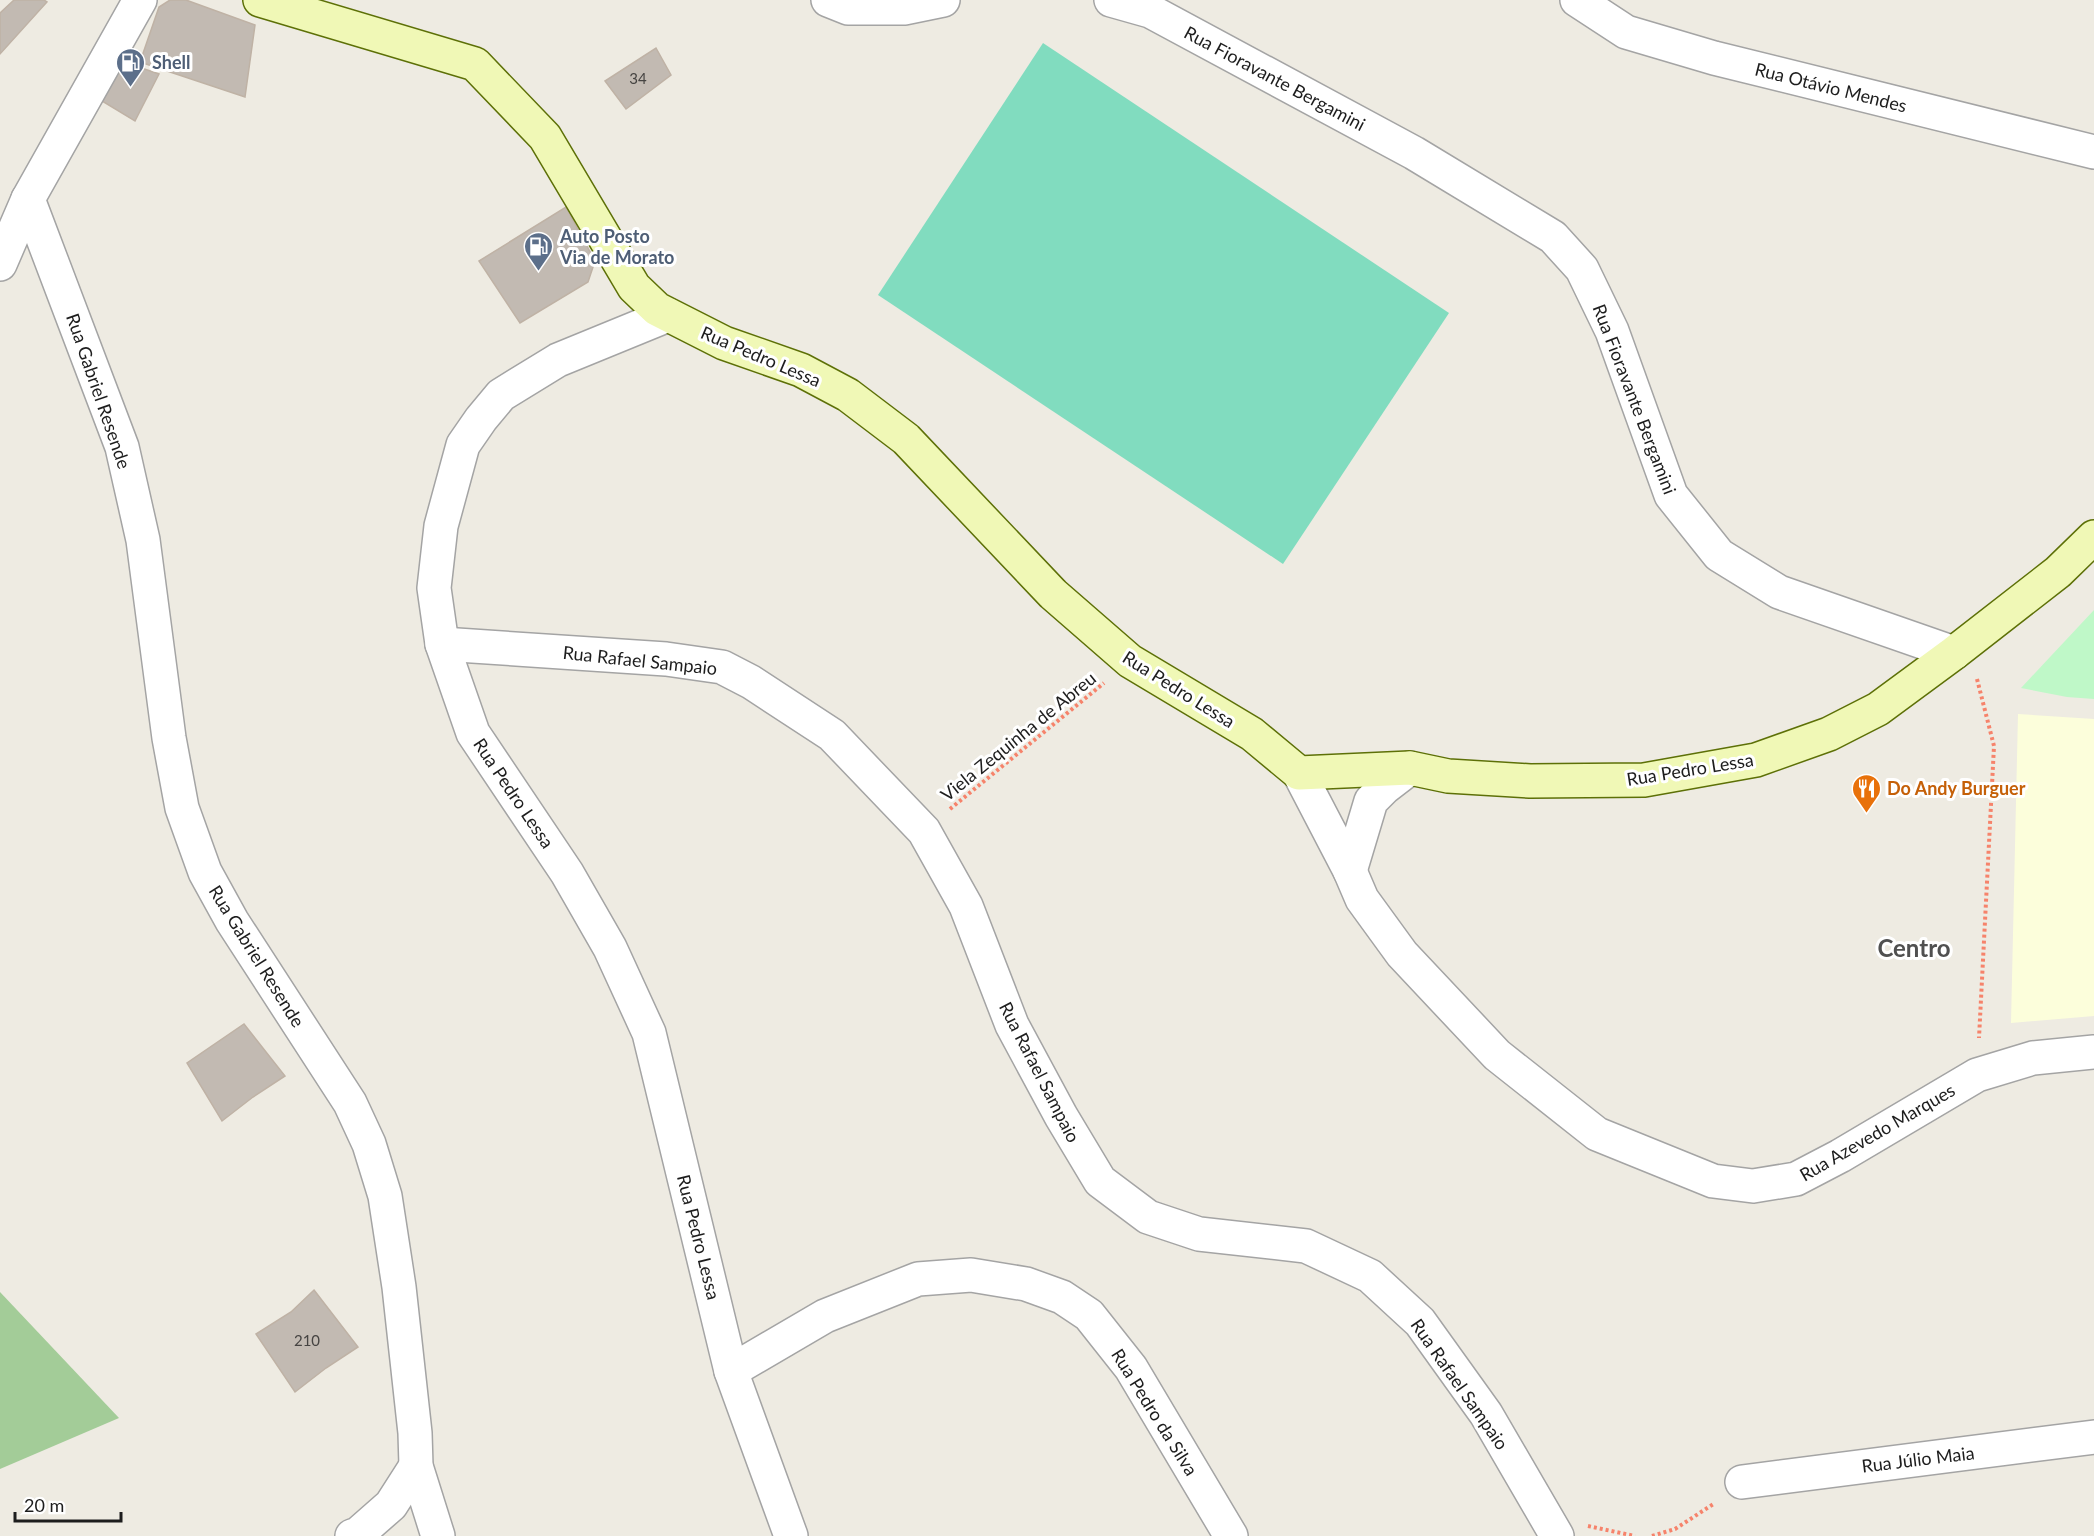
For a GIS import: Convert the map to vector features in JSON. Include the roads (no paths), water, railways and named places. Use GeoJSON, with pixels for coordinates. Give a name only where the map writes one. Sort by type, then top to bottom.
{"type":"FeatureCollection","features":[{"type":"Feature","properties":{"kind":"main road"},"geometry":{"type":"LineString","coordinates":[[260,0],[476,64],[545,137],[634,287],[657,309],[668,315]]}},
{"type":"Feature","properties":{"kind":"main road","name":"Rua Pedro Lessa"},"geometry":{"type":"LineString","coordinates":[[668,315],[724,343],[801,370],[848,395],[906,439],[1053,594],[1130,662],[1252,735],[1299,773],[1410,768],[1448,776],[1530,781],[1644,780],[1756,760],[1828,735],[1878,709],[2058,572],[2094,537]]}},
{"type":"Feature","properties":{"kind":"street"},"geometry":{"type":"LineString","coordinates":[[0,264],[28,199],[140,0]]}},
{"type":"Feature","properties":{"kind":"street"},"geometry":{"type":"LineString","coordinates":[[828,0],[848,8],[904,8],[943,0]]}},
{"type":"Feature","properties":{"kind":"street","name":"Rua Fioravante Bergamini"},"geometry":{"type":"LineString","coordinates":[[1111,0],[1150,10],[1414,153],[1553,237],[1582,269],[1612,331],[1671,495],[1719,555],[1779,592],[1961,648]]}},
{"type":"Feature","properties":{"kind":"street","name":"Rua Otávio Mendes"},"geometry":{"type":"LineString","coordinates":[[1576,0],[1626,32],[1692,52],[2094,152]]}},
{"type":"Feature","properties":{"kind":"street","name":"Rua Gabriel Resende"},"geometry":{"type":"LineString","coordinates":[[28,199],[122,447],[144,540],[169,738],[182,808],[205,872],[232,921],[350,1103],[369,1144],[385,1196],[399,1287],[415,1433],[416,1466],[438,1536]]}},
{"type":"Feature","properties":{"kind":"street","name":"Rua Pedro Lessa"},"geometry":{"type":"LineString","coordinates":[[668,315],[558,360],[501,395],[463,445],[441,526],[434,588],[442,644],[473,733],[567,873],[610,948],[649,1033],[731,1371],[791,1536]]}},
{"type":"Feature","properties":{"kind":"street","name":"Rua Rafael Sampaio"},"geometry":{"type":"LineString","coordinates":[[442,644],[666,659],[722,667],[751,682],[832,735],[924,831],[966,906],[1012,1025],[1061,1116],[1100,1181],[1148,1217],[1199,1234],[1306,1246],[1370,1276],[1420,1322],[1486,1414],[1557,1536]]}},
{"type":"Feature","properties":{"kind":"street"},"geometry":{"type":"LineString","coordinates":[[1350,871],[1371,801],[1410,768]]}},
{"type":"Feature","properties":{"kind":"street","name":"Rua Azevedo Marques"},"geometry":{"type":"LineString","coordinates":[[1299,773],[1362,899],[1402,954],[1497,1055],[1597,1134],[1713,1181],[1753,1185],[1796,1179],[1840,1156],[1977,1075],[2033,1058],[2094,1052]]}},
{"type":"Feature","properties":{"kind":"street","name":"Rua Pedro da Silva"},"geometry":{"type":"LineString","coordinates":[[731,1371],[825,1316],[918,1279],[971,1275],[1026,1284],[1062,1297],[1089,1315],[1131,1368],[1231,1536]]}},
{"type":"Feature","properties":{"kind":"street","name":"Rua Júlio Maia"},"geometry":{"type":"LineString","coordinates":[[1742,1482],[2094,1437]]}},
{"type":"Feature","properties":{"kind":"street"},"geometry":{"type":"LineString","coordinates":[[352,1536],[358,1534],[391,1505],[416,1466]]}},
{"type":"Feature","properties":{"kind":"place","name":"Shell"},"geometry":{"type":"Point","coordinates":[131,88]}},
{"type":"Feature","properties":{"kind":"place","name":"Auto Posto Via de Morato"},"geometry":{"type":"Point","coordinates":[539,272]}},
{"type":"Feature","properties":{"kind":"place","name":"Do Andy Burguer"},"geometry":{"type":"Point","coordinates":[1866,814]}},
{"type":"Feature","properties":{"kind":"district","name":"Centro"},"geometry":{"type":"Point","coordinates":[1914,947]}}]}
